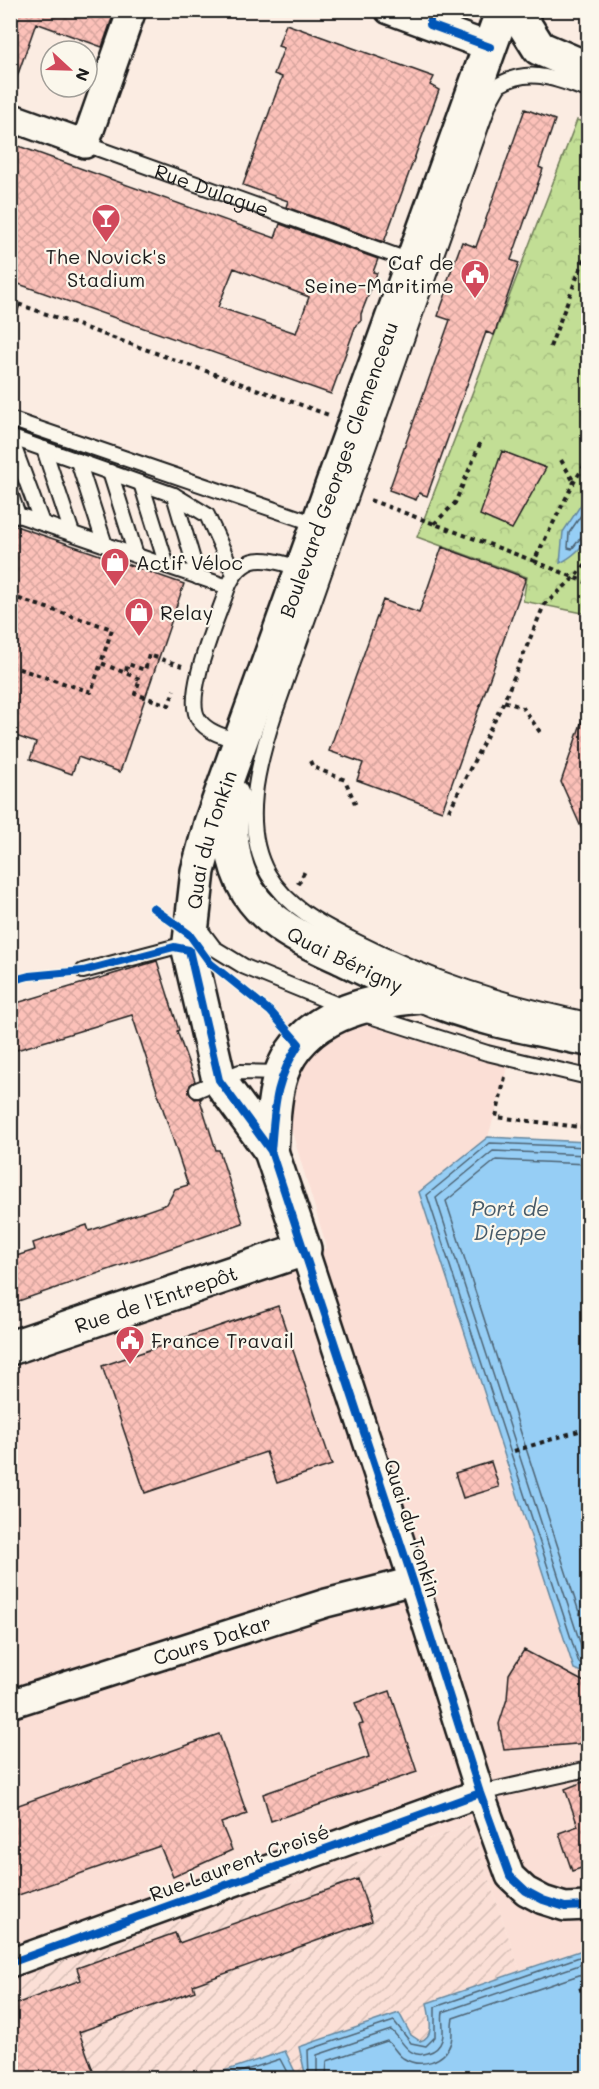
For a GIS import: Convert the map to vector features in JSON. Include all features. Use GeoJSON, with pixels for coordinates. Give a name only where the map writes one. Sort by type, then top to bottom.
{"type":"FeatureCollection","features":[{"type":"Feature","properties":{"kind":"main road","name":"Boulevard Georges Clemenceau"},"geometry":{"type":"LineString","coordinates":[[238,751],[503,10]]}},
{"type":"Feature","properties":{"kind":"main road"},"geometry":{"type":"LineString","coordinates":[[516,10],[538,48],[588,69]]}},
{"type":"Feature","properties":{"kind":"main road","name":"Quai du Tonkin"},"geometry":{"type":"LineString","coordinates":[[238,751],[210,823],[198,871],[189,950],[208,1085],[271,1151]]}},
{"type":"Feature","properties":{"kind":"main road","name":"Quai Bérigny"},"geometry":{"type":"LineString","coordinates":[[238,751],[230,838],[237,867],[248,892],[267,915],[291,934],[423,996],[512,1024],[588,1039]]}},
{"type":"Feature","properties":{"kind":"main road","name":"Quai du Tonkin"},"geometry":{"type":"LineString","coordinates":[[304,1249],[271,1151],[275,1105],[281,1073],[299,1044],[326,1021],[348,1009],[381,1000],[423,996]]}},
{"type":"Feature","properties":{"kind":"main road","name":"Rue de l'Entrepôt"},"geometry":{"type":"LineString","coordinates":[[10,1348],[304,1249]]}},
{"type":"Feature","properties":{"kind":"street"},"geometry":{"type":"LineString","coordinates":[[85,144],[132,10]]}},
{"type":"Feature","properties":{"kind":"street"},"geometry":{"type":"LineString","coordinates":[[389,10],[490,47]]}},
{"type":"Feature","properties":{"kind":"street","name":"Rue Dulague"},"geometry":{"type":"LineString","coordinates":[[10,117],[85,144]]}},
{"type":"Feature","properties":{"kind":"street","name":"Quai du Tonkin"},"geometry":{"type":"LineString","coordinates":[[304,1249],[480,1793],[510,1876],[526,1891],[543,1900],[565,1906],[588,1906]]}},
{"type":"Feature","properties":{"kind":"street","name":"Cours Dakar"},"geometry":{"type":"LineString","coordinates":[[10,1704],[326,1603],[413,1581]]}},
{"type":"Feature","properties":{"kind":"street","name":"Rue Laurent Croisé"},"geometry":{"type":"LineString","coordinates":[[10,1963],[480,1793]]}},
{"type":"Feature","properties":{"kind":"lane"},"geometry":{"type":"LineString","coordinates":[[588,90],[541,74],[521,75],[499,85],[490,101],[350,492],[261,757],[254,805],[258,851],[268,874],[282,893],[312,919],[404,966],[482,995],[588,1020]]}},
{"type":"Feature","properties":{"kind":"lane","name":"Rue Dulague"},"geometry":{"type":"LineString","coordinates":[[85,144],[413,262]]}},
{"type":"Feature","properties":{"kind":"lane"},"geometry":{"type":"LineString","coordinates":[[10,419],[319,525]]}},
{"type":"Feature","properties":{"kind":"lane"},"geometry":{"type":"LineString","coordinates":[[10,437],[174,495],[207,515],[231,581]]}},
{"type":"Feature","properties":{"kind":"lane"},"geometry":{"type":"LineString","coordinates":[[10,437],[42,523]]}},
{"type":"Feature","properties":{"kind":"lane"},"geometry":{"type":"LineString","coordinates":[[44,449],[72,533]]}},
{"type":"Feature","properties":{"kind":"lane"},"geometry":{"type":"LineString","coordinates":[[78,461],[105,545]]}},
{"type":"Feature","properties":{"kind":"lane"},"geometry":{"type":"LineString","coordinates":[[110,472],[136,555]]}},
{"type":"Feature","properties":{"kind":"lane"},"geometry":{"type":"LineString","coordinates":[[141,483],[167,566]]}},
{"type":"Feature","properties":{"kind":"lane"},"geometry":{"type":"LineString","coordinates":[[10,493],[18,515],[198,577],[231,581]]}},
{"type":"Feature","properties":{"kind":"lane"},"geometry":{"type":"LineString","coordinates":[[174,495],[198,577]]}},
{"type":"Feature","properties":{"kind":"lane"},"geometry":{"type":"LineString","coordinates":[[238,751],[204,726],[193,710],[194,691],[231,581],[243,564],[262,559],[303,569]]}},
{"type":"Feature","properties":{"kind":"lane"},"geometry":{"type":"LineString","coordinates":[[191,918],[214,948],[245,967],[348,1009],[487,1053],[588,1077]]}},
{"type":"Feature","properties":{"kind":"lane"},"geometry":{"type":"LineString","coordinates":[[83,971],[174,947],[189,950]]}},
{"type":"Feature","properties":{"kind":"lane"},"geometry":{"type":"LineString","coordinates":[[208,1085],[251,1070],[281,1073]]}},
{"type":"Feature","properties":{"kind":"lane"},"geometry":{"type":"LineString","coordinates":[[480,1793],[588,1768]]}},
{"type":"Feature","properties":{"kind":"path"},"geometry":{"type":"LineString","coordinates":[[550,347],[588,248]]}},
{"type":"Feature","properties":{"kind":"path"},"geometry":{"type":"LineString","coordinates":[[10,301],[355,424]]}},
{"type":"Feature","properties":{"kind":"path"},"geometry":{"type":"LineString","coordinates":[[10,327],[18,304]]}},
{"type":"Feature","properties":{"kind":"path"},"geometry":{"type":"LineString","coordinates":[[434,524],[455,503],[482,439]]}},
{"type":"Feature","properties":{"kind":"path"},"geometry":{"type":"LineString","coordinates":[[561,460],[574,482]]}},
{"type":"Feature","properties":{"kind":"path"},"geometry":{"type":"LineString","coordinates":[[534,561],[574,482],[588,460]]}},
{"type":"Feature","properties":{"kind":"path"},"geometry":{"type":"LineString","coordinates":[[350,492],[588,583]]}},
{"type":"Feature","properties":{"kind":"path"},"geometry":{"type":"LineString","coordinates":[[448,811],[504,701],[544,605],[574,578],[588,561]]}},
{"type":"Feature","properties":{"kind":"path"},"geometry":{"type":"LineString","coordinates":[[10,596],[112,629],[91,692],[10,666]]}},
{"type":"Feature","properties":{"kind":"path"},"geometry":{"type":"LineString","coordinates":[[175,685],[169,705],[135,694],[140,679],[125,674],[128,664],[145,670],[149,655],[182,665],[179,675]]}},
{"type":"Feature","properties":{"kind":"path"},"geometry":{"type":"LineString","coordinates":[[101,663],[126,671]]}},
{"type":"Feature","properties":{"kind":"path"},"geometry":{"type":"LineString","coordinates":[[504,701],[523,708],[540,732]]}},
{"type":"Feature","properties":{"kind":"path"},"geometry":{"type":"LineString","coordinates":[[310,761],[313,767],[345,780],[357,808]]}},
{"type":"Feature","properties":{"kind":"path"},"geometry":{"type":"LineString","coordinates":[[506,1073],[496,1117],[588,1128]]}},
{"type":"Feature","properties":{"kind":"path"},"geometry":{"type":"LineString","coordinates":[[514,1451],[588,1428]]}},
{"type":"Feature","properties":{"kind":"path"},"geometry":{"type":"LineString","coordinates":[[579,1990],[588,1987]]}},
{"type":"Feature","properties":{"kind":"shaded area"},"geometry":{"type":"Polygon","coordinates":[[[364,1022],[509,1064],[488,1137],[420,1192],[574,1669],[588,1675],[588,1948],[520,1971],[470,1825],[11,1977],[10,1356],[327,1248],[285,1109],[300,1051],[336,1028],[364,1022]]]}},
{"type":"Feature","properties":{"kind":"shaded area"},"geometry":{"type":"Polygon","coordinates":[[[470,1825],[520,1971],[427,2003],[430,2030],[427,2039],[420,2041],[411,2035],[299,2047],[305,2073],[298,2078],[285,2051],[203,2078],[11,2078],[10,1977],[470,1825]]]}},
{"type":"Feature","properties":{"kind":"green space"},"geometry":{"type":"Polygon","coordinates":[[[577,120],[588,124],[588,614],[523,601],[527,577],[417,537],[577,120]]]}},
{"type":"Feature","properties":{"kind":"water"},"geometry":{"type":"Polygon","coordinates":[[[588,494],[589,526],[584,542],[571,556],[560,563],[563,532],[588,494]]]}},
{"type":"Feature","properties":{"kind":"water","name":"Port de Dieppe"},"geometry":{"type":"Polygon","coordinates":[[[488,1137],[588,1142],[588,1675],[574,1669],[419,1192],[488,1137]]]}},
{"type":"Feature","properties":{"kind":"water"},"geometry":{"type":"Polygon","coordinates":[[[588,1948],[588,2078],[299,2078],[305,2073],[299,2047],[399,2013],[411,2035],[420,2041],[425,2039],[430,2031],[427,2003],[588,1948]]]}},
{"type":"Feature","properties":{"kind":"water"},"geometry":{"type":"Polygon","coordinates":[[[285,2051],[298,2078],[203,2078],[285,2051]]]}},
{"type":"Feature","properties":{"kind":"building"},"geometry":{"type":"Polygon","coordinates":[[[10,10],[115,10],[102,47],[99,46],[99,39],[80,39],[36,23],[13,88],[10,87],[10,10]]]}},
{"type":"Feature","properties":{"kind":"building"},"geometry":{"type":"Polygon","coordinates":[[[286,24],[434,77],[430,85],[439,90],[384,242],[286,207],[288,201],[243,185],[282,77],[274,74],[284,48],[278,46],[286,24]]]}},
{"type":"Feature","properties":{"kind":"building","name":"Caf de Seine-Maritime"},"geometry":{"type":"Polygon","coordinates":[[[525,109],[555,120],[539,167],[543,169],[511,260],[519,263],[494,335],[486,332],[427,496],[419,493],[416,500],[389,490],[450,320],[438,316],[450,282],[447,282],[462,242],[476,247],[525,109]]]}},
{"type":"Feature","properties":{"kind":"building"},"geometry":{"type":"Polygon","coordinates":[[[10,143],[275,238],[280,224],[378,259],[373,272],[377,273],[361,314],[361,321],[356,325],[331,394],[10,281],[10,143]],[[234,268],[218,307],[296,333],[309,297],[234,268]]]}},
{"type":"Feature","properties":{"kind":"building"},"geometry":{"type":"Polygon","coordinates":[[[502,451],[546,468],[512,529],[480,515],[502,451]]]}},
{"type":"Feature","properties":{"kind":"building"},"geometry":{"type":"Polygon","coordinates":[[[10,524],[184,584],[120,772],[78,757],[72,774],[30,759],[36,743],[10,734],[10,524]]]}},
{"type":"Feature","properties":{"kind":"building"},"geometry":{"type":"Polygon","coordinates":[[[442,547],[526,578],[442,811],[357,780],[363,763],[329,751],[383,600],[419,613],[442,547]]]}},
{"type":"Feature","properties":{"kind":"building"},"geometry":{"type":"Polygon","coordinates":[[[585,712],[588,713],[588,843],[561,782],[585,712]]]}},
{"type":"Feature","properties":{"kind":"building"},"geometry":{"type":"Polygon","coordinates":[[[157,961],[179,1030],[177,1031],[195,1081],[190,1085],[189,1093],[195,1099],[202,1098],[200,1100],[216,1150],[219,1150],[243,1223],[10,1304],[10,1258],[35,1250],[33,1243],[87,1225],[89,1231],[167,1204],[175,1189],[188,1185],[132,1015],[10,1052],[10,1005],[157,961]]]}},
{"type":"Feature","properties":{"kind":"building"},"geometry":{"type":"Polygon","coordinates":[[[278,1306],[332,1465],[277,1483],[266,1452],[145,1493],[102,1366],[278,1306]]]}},
{"type":"Feature","properties":{"kind":"building"},"geometry":{"type":"Polygon","coordinates":[[[491,1462],[499,1487],[463,1498],[455,1473],[491,1462]]]}},
{"type":"Feature","properties":{"kind":"building"},"geometry":{"type":"Polygon","coordinates":[[[524,1650],[588,1684],[588,1743],[504,1750],[499,1724],[507,1699],[509,1674],[524,1650]]]}},
{"type":"Feature","properties":{"kind":"building"},"geometry":{"type":"Polygon","coordinates":[[[390,1691],[417,1772],[271,1821],[263,1794],[369,1757],[359,1725],[363,1724],[355,1703],[390,1691]]]}},
{"type":"Feature","properties":{"kind":"building"},"geometry":{"type":"Polygon","coordinates":[[[219,1734],[247,1814],[221,1823],[232,1850],[173,1877],[160,1846],[10,1898],[10,1808],[219,1734]]]}},
{"type":"Feature","properties":{"kind":"building"},"geometry":{"type":"Polygon","coordinates":[[[588,1780],[588,1866],[572,1871],[559,1833],[578,1826],[565,1789],[588,1780]]]}},
{"type":"Feature","properties":{"kind":"building"},"geometry":{"type":"Polygon","coordinates":[[[358,1879],[372,1921],[193,1985],[195,1991],[79,2032],[96,2079],[10,2079],[10,2006],[81,1980],[77,1968],[175,1933],[179,1943],[358,1879]]]}},
{"type":"Feature","properties":{"kind":"cycle path"},"geometry":{"type":"LineString","coordinates":[[430,10],[430,25],[490,47]]}},
{"type":"Feature","properties":{"kind":"cycle path"},"geometry":{"type":"LineString","coordinates":[[153,908],[189,934],[210,963],[271,1012],[299,1044],[280,1083],[271,1151]]}},
{"type":"Feature","properties":{"kind":"cycle path"},"geometry":{"type":"LineString","coordinates":[[10,981],[29,976],[83,971],[174,947],[189,950],[219,1080],[271,1151],[413,1581],[480,1793],[510,1876],[526,1891],[543,1900],[565,1907],[588,1906]]}},
{"type":"Feature","properties":{"kind":"cycle path"},"geometry":{"type":"LineString","coordinates":[[10,1963],[480,1793]]}},
{"type":"Feature","properties":{"kind":"place","name":"The Novick's Stadium"},"geometry":{"type":"Point","coordinates":[106,244]}},
{"type":"Feature","properties":{"kind":"place","name":"Caf de Seine-Maritime"},"geometry":{"type":"Point","coordinates":[475,300]}},
{"type":"Feature","properties":{"kind":"place","name":"Actif Véloc"},"geometry":{"type":"Point","coordinates":[115,588]}},
{"type":"Feature","properties":{"kind":"place","name":"Relay"},"geometry":{"type":"Point","coordinates":[139,638]}},
{"type":"Feature","properties":{"kind":"place","name":"France Travail"},"geometry":{"type":"Point","coordinates":[130,1366]}}]}
